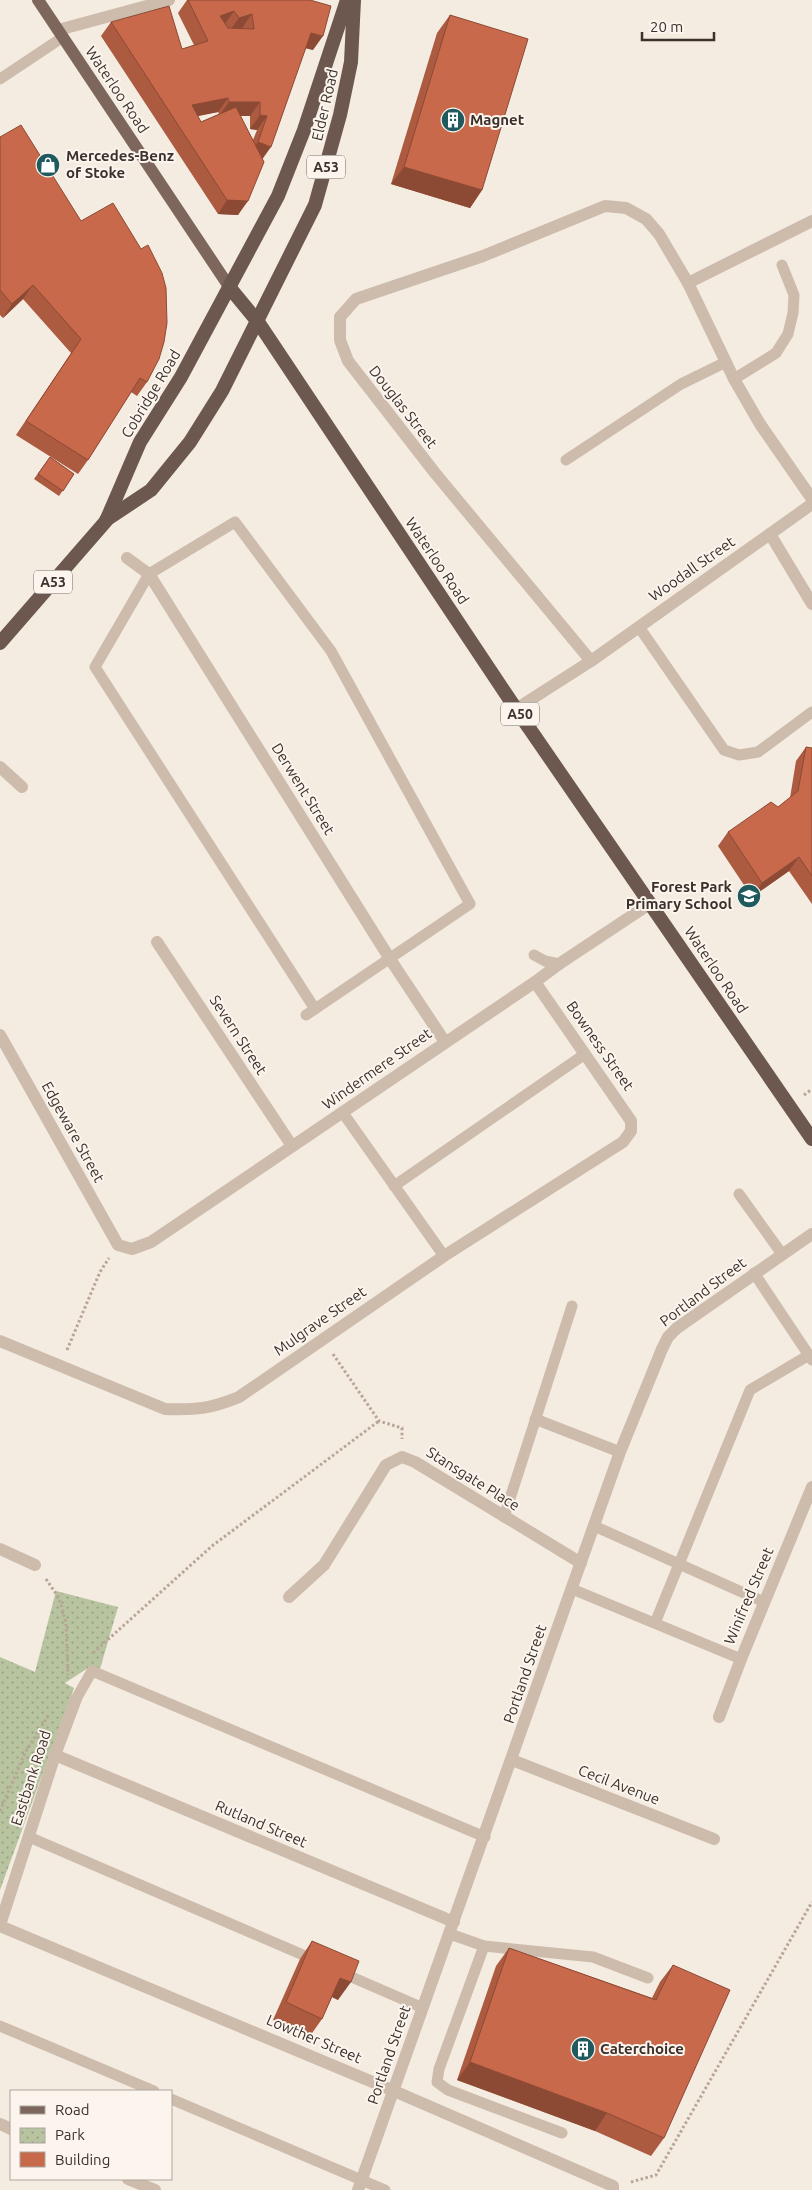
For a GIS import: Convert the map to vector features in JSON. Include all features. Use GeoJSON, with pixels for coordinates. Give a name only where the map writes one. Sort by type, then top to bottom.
{"type":"FeatureCollection","features":[{"type":"Feature","properties":{"kind":"highway","name":"Elder Road"},"geometry":{"type":"LineString","coordinates":[[230,288],[278,196],[304,130],[347,0]]}},
{"type":"Feature","properties":{"kind":"highway","name":"Elder Road"},"geometry":{"type":"LineString","coordinates":[[258,322],[315,205],[321,186],[340,115],[351,62],[354,0]]}},
{"type":"Feature","properties":{"kind":"highway","name":"Waterloo Road"},"geometry":{"type":"LineString","coordinates":[[230,288],[258,322],[516,709],[812,1139]]}},
{"type":"Feature","properties":{"kind":"highway","name":"Cobridge Road"},"geometry":{"type":"LineString","coordinates":[[106,521],[140,442],[181,377],[230,288]]}},
{"type":"Feature","properties":{"kind":"highway","name":"Cobridge Road"},"geometry":{"type":"LineString","coordinates":[[0,643],[106,521],[151,490],[190,442],[222,391],[258,322]]}},
{"type":"Feature","properties":{"kind":"main road","name":"Waterloo Road"},"geometry":{"type":"LineString","coordinates":[[38,0],[230,288]]}},
{"type":"Feature","properties":{"kind":"street"},"geometry":{"type":"LineString","coordinates":[[60,34],[169,0]]}},
{"type":"Feature","properties":{"kind":"street","name":"Douglas Street"},"geometry":{"type":"LineString","coordinates":[[591,661],[435,473],[348,361],[340,340],[340,317],[356,299],[483,256],[605,206],[626,208],[646,219],[659,234],[688,283]]}},
{"type":"Feature","properties":{"kind":"street"},"geometry":{"type":"LineString","coordinates":[[812,221],[688,283],[734,379],[760,424],[812,499]]}},
{"type":"Feature","properties":{"kind":"street","name":"Woodall Street"},"geometry":{"type":"LineString","coordinates":[[591,661],[812,504]]}},
{"type":"Feature","properties":{"kind":"street"},"geometry":{"type":"LineString","coordinates":[[770,534],[810,596]]}},
{"type":"Feature","properties":{"kind":"street","name":"Derwent Street"},"geometry":{"type":"LineString","coordinates":[[127,558],[149,574],[390,959],[445,1042]]}},
{"type":"Feature","properties":{"kind":"street"},"geometry":{"type":"LineString","coordinates":[[516,709],[591,661]]}},
{"type":"Feature","properties":{"kind":"street"},"geometry":{"type":"LineString","coordinates":[[0,767],[22,787]]}},
{"type":"Feature","properties":{"kind":"street","name":"Windermere Street"},"geometry":{"type":"LineString","coordinates":[[118,1245],[132,1248],[151,1242],[344,1113],[559,964],[651,903]]}},
{"type":"Feature","properties":{"kind":"street","name":"Severn Street"},"geometry":{"type":"LineString","coordinates":[[157,942],[292,1146]]}},
{"type":"Feature","properties":{"kind":"street","name":"Bowness Street"},"geometry":{"type":"LineString","coordinates":[[535,982],[632,1121],[632,1131]]}},
{"type":"Feature","properties":{"kind":"street","name":"Edgeware Street"},"geometry":{"type":"LineString","coordinates":[[0,1035],[118,1245]]}},
{"type":"Feature","properties":{"kind":"street","name":"Mulgrave Street"},"geometry":{"type":"LineString","coordinates":[[0,1341],[165,1410],[191,1410],[216,1407],[239,1397],[444,1256],[622,1142],[632,1131]]}},
{"type":"Feature","properties":{"kind":"street","name":"Portland Street"},"geometry":{"type":"LineString","coordinates":[[360,2185],[620,1452],[668,1337],[812,1234]]}},
{"type":"Feature","properties":{"kind":"street","name":"Stansgate Place"},"geometry":{"type":"LineString","coordinates":[[289,1597],[324,1565],[386,1465],[402,1457],[415,1462],[581,1562]]}},
{"type":"Feature","properties":{"kind":"street","name":"Winifred Street"},"geometry":{"type":"LineString","coordinates":[[719,1717],[764,1602],[812,1488]]}},
{"type":"Feature","properties":{"kind":"street"},"geometry":{"type":"LineString","coordinates":[[0,1550],[35,1565]]}},
{"type":"Feature","properties":{"kind":"street","name":"Eastbank Road"},"geometry":{"type":"LineString","coordinates":[[0,1925],[55,1755],[76,1699]]}},
{"type":"Feature","properties":{"kind":"street","name":"Rutland Street"},"geometry":{"type":"LineString","coordinates":[[55,1755],[452,1928]]}},
{"type":"Feature","properties":{"kind":"street","name":"Cecil Avenue"},"geometry":{"type":"LineString","coordinates":[[512,1760],[714,1839]]}},
{"type":"Feature","properties":{"kind":"street","name":"Lowther Street"},"geometry":{"type":"LineString","coordinates":[[0,1925],[394,2090],[613,2188]]}},
{"type":"Feature","properties":{"kind":"street"},"geometry":{"type":"LineString","coordinates":[[130,2180],[155,2190]]}},
{"type":"Feature","properties":{"kind":"lane"},"geometry":{"type":"LineString","coordinates":[[0,79],[60,34]]}},
{"type":"Feature","properties":{"kind":"lane"},"geometry":{"type":"LineString","coordinates":[[734,379],[776,353],[788,334],[793,313],[794,294],[782,265]]}},
{"type":"Feature","properties":{"kind":"lane"},"geometry":{"type":"LineString","coordinates":[[566,460],[681,384],[726,362]]}},
{"type":"Feature","properties":{"kind":"lane"},"geometry":{"type":"LineString","coordinates":[[235,522],[331,651],[470,904],[310,1012],[95,667],[149,574],[235,522]]}},
{"type":"Feature","properties":{"kind":"lane"},"geometry":{"type":"LineString","coordinates":[[639,627],[724,750],[739,755],[758,752],[812,712]]}},
{"type":"Feature","properties":{"kind":"lane"},"geometry":{"type":"LineString","coordinates":[[534,955],[545,962],[559,964]]}},
{"type":"Feature","properties":{"kind":"lane"},"geometry":{"type":"LineString","coordinates":[[394,1186],[585,1054]]}},
{"type":"Feature","properties":{"kind":"lane"},"geometry":{"type":"LineString","coordinates":[[344,1113],[444,1256]]}},
{"type":"Feature","properties":{"kind":"lane"},"geometry":{"type":"LineString","coordinates":[[739,1194],[782,1254]]}},
{"type":"Feature","properties":{"kind":"lane"},"geometry":{"type":"LineString","coordinates":[[655,1623],[750,1390],[810,1357],[754,1274]]}},
{"type":"Feature","properties":{"kind":"lane"},"geometry":{"type":"LineString","coordinates":[[504,1517],[572,1306]]}},
{"type":"Feature","properties":{"kind":"lane"},"geometry":{"type":"LineString","coordinates":[[535,1419],[620,1452]]}},
{"type":"Feature","properties":{"kind":"lane"},"geometry":{"type":"LineString","coordinates":[[594,1526],[764,1602]]}},
{"type":"Feature","properties":{"kind":"lane"},"geometry":{"type":"LineString","coordinates":[[572,1589],[741,1659]]}},
{"type":"Feature","properties":{"kind":"lane"},"geometry":{"type":"LineString","coordinates":[[76,1699],[92,1671],[485,1837]]}},
{"type":"Feature","properties":{"kind":"lane"},"geometry":{"type":"LineString","coordinates":[[29,1837],[423,2008]]}},
{"type":"Feature","properties":{"kind":"lane"},"geometry":{"type":"LineString","coordinates":[[452,1928],[484,1946],[593,1957],[648,1978]]}},
{"type":"Feature","properties":{"kind":"lane"},"geometry":{"type":"LineString","coordinates":[[484,1946],[439,2068],[437,2082],[448,2090],[562,2133]]}},
{"type":"Feature","properties":{"kind":"lane"},"geometry":{"type":"LineString","coordinates":[[0,2026],[152,2090]]}},
{"type":"Feature","properties":{"kind":"lane"},"geometry":{"type":"LineString","coordinates":[[172,2099],[360,2185],[385,2190]]}},
{"type":"Feature","properties":{"kind":"path"},"geometry":{"type":"LineString","coordinates":[[60,1365],[100,1272],[118,1245]]}},
{"type":"Feature","properties":{"kind":"path"},"geometry":{"type":"LineString","coordinates":[[322,1340],[379,1421],[402,1428],[402,1457]]}},
{"type":"Feature","properties":{"kind":"path"},"geometry":{"type":"LineString","coordinates":[[88,1657],[212,1546],[379,1421]]}},
{"type":"Feature","properties":{"kind":"path"},"geometry":{"type":"LineString","coordinates":[[35,1565],[59,1598],[66,1623],[68,1678],[75,1671]]}},
{"type":"Feature","properties":{"kind":"path"},"geometry":{"type":"LineString","coordinates":[[0,1811],[25,1753],[52,1710]]}},
{"type":"Feature","properties":{"kind":"path"},"geometry":{"type":"LineString","coordinates":[[613,2188],[656,2175],[812,1902]]}},
{"type":"Feature","properties":{"kind":"green space"},"geometry":{"type":"Polygon","coordinates":[[[56,1591],[118,1607],[100,1669],[91,1666],[65,1683],[74,1688],[0,1890],[0,1657],[35,1672],[56,1591]]]}},
{"type":"Feature","properties":{"kind":"building"},"geometry":{"type":"Polygon","coordinates":[[[188,0],[310,0],[331,6],[323,36],[311,33],[271,147],[258,142],[267,116],[260,115],[260,102],[229,102],[228,98],[192,105],[201,122],[236,107],[264,162],[248,201],[227,200],[111,22],[169,6],[182,49],[208,41],[188,0]],[[234,11],[220,16],[228,28],[254,29],[252,14],[239,18],[234,11]]]}},
{"type":"Feature","properties":{"kind":"building","name":"Magnet"},"geometry":{"type":"Polygon","coordinates":[[[450,15],[528,39],[482,190],[404,167],[450,15]]]}},
{"type":"Feature","properties":{"kind":"building","name":"Mercedes-Benz of Stoke"},"geometry":{"type":"Polygon","coordinates":[[[21,125],[81,221],[113,203],[141,249],[148,245],[162,273],[166,288],[167,323],[159,359],[147,382],[140,378],[88,460],[26,421],[81,339],[33,285],[12,304],[0,290],[0,137],[21,125]]]}},
{"type":"Feature","properties":{"kind":"building"},"geometry":{"type":"Polygon","coordinates":[[[50,457],[74,474],[63,491],[38,474],[50,457]]]}},
{"type":"Feature","properties":{"kind":"building"},"geometry":{"type":"Polygon","coordinates":[[[806,747],[812,748],[812,876],[799,857],[762,883],[728,832],[771,802],[778,807],[798,791],[806,747]]]}},
{"type":"Feature","properties":{"kind":"building"},"geometry":{"type":"Polygon","coordinates":[[[312,1941],[359,1961],[351,1982],[340,1978],[322,2019],[286,2002],[312,1941]]]}},
{"type":"Feature","properties":{"kind":"building","name":"Caterchoice"},"geometry":{"type":"Polygon","coordinates":[[[509,1948],[656,2000],[673,1965],[730,1990],[664,2138],[607,2113],[470,2062],[509,1948]]]}},
{"type":"Feature","properties":{"kind":"place","name":"Magnet"},"geometry":{"type":"Point","coordinates":[453,120]}},
{"type":"Feature","properties":{"kind":"place","name":"Mercedes-Benz of Stoke"},"geometry":{"type":"Point","coordinates":[48,165]}},
{"type":"Feature","properties":{"kind":"place","name":"Forest Park Primary School"},"geometry":{"type":"Point","coordinates":[749,896]}},
{"type":"Feature","properties":{"kind":"place","name":"Caterchoice"},"geometry":{"type":"Point","coordinates":[583,2049]}}]}
